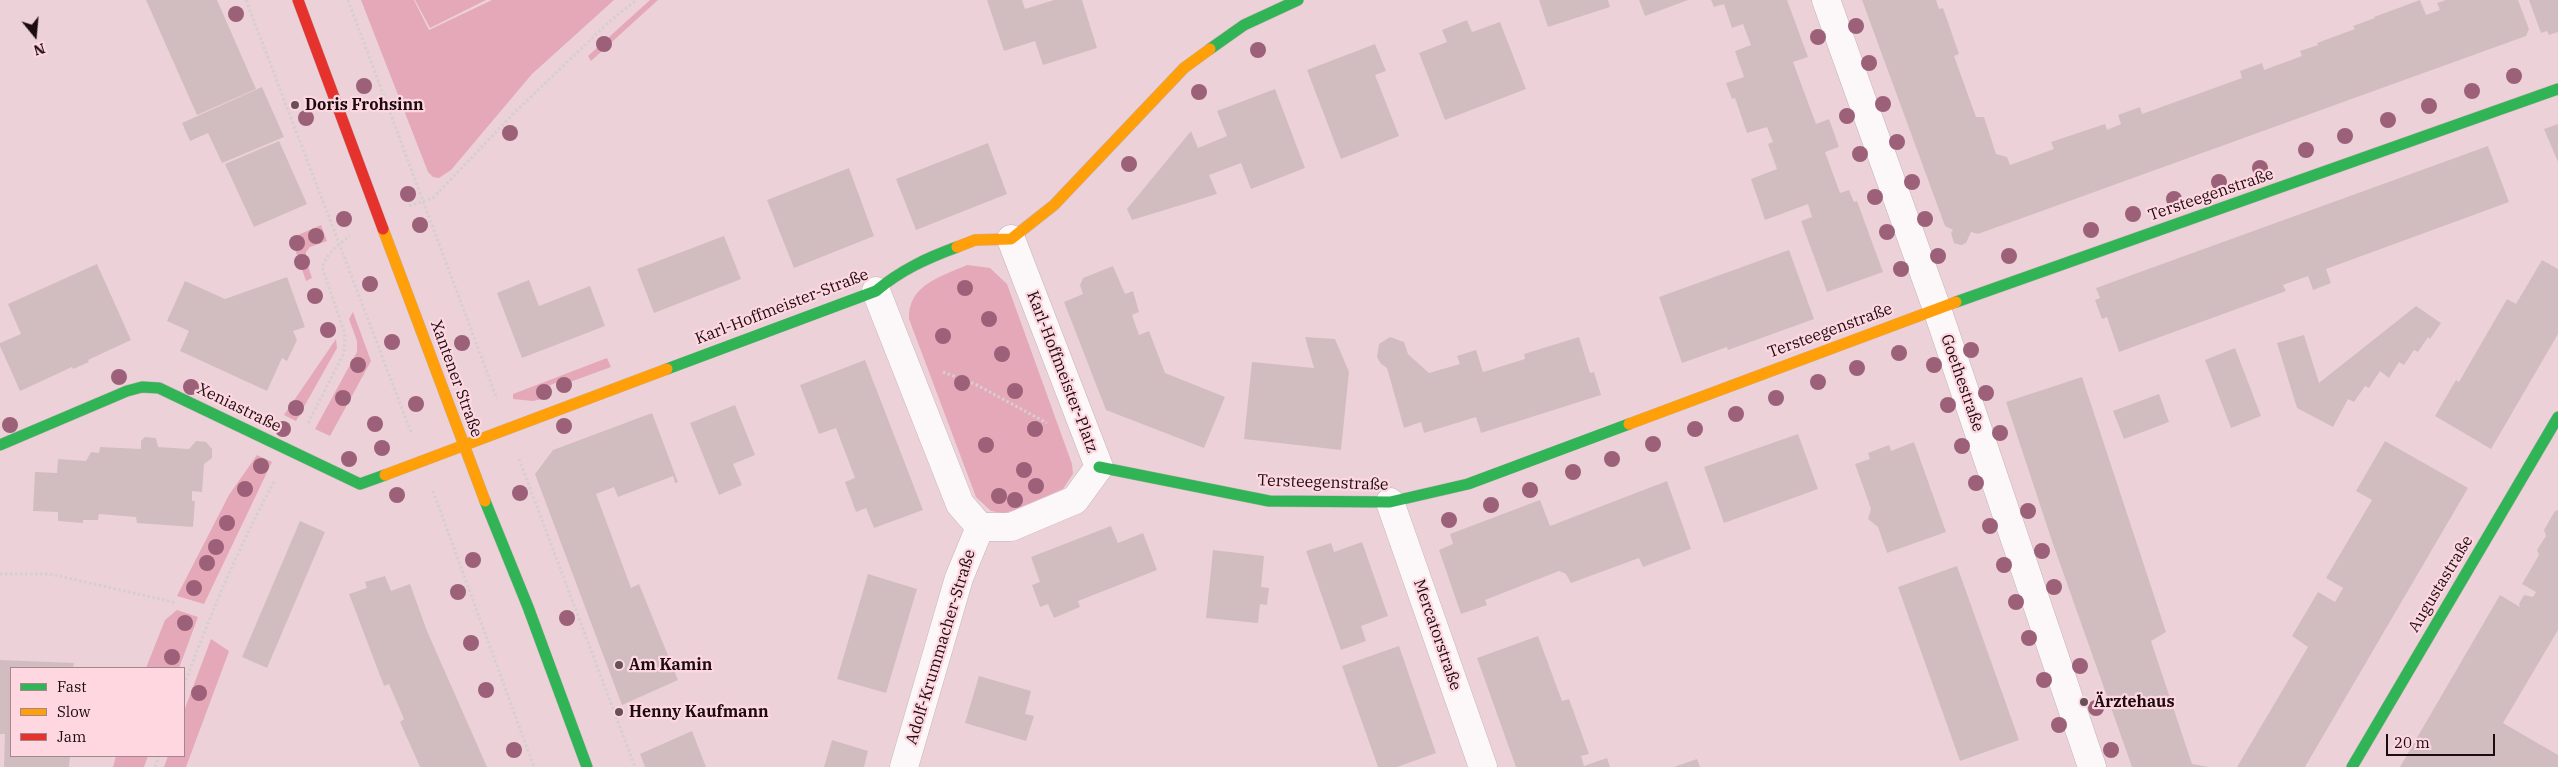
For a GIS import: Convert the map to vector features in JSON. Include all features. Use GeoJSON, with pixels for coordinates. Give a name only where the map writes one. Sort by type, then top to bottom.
{"type":"FeatureCollection","features":[{"type":"Feature","properties":{"kind":"street","name":"Xantener Straße"},"geometry":{"type":"LineString","coordinates":[[298,0],[380,217],[463,446],[528,607],[588,767]]}},
{"type":"Feature","properties":{"kind":"street"},"geometry":{"type":"LineString","coordinates":[[1011,239],[1054,205],[1184,68],[1244,25],[1298,0]]}},
{"type":"Feature","properties":{"kind":"street","name":"Goethestraße"},"geometry":{"type":"LineString","coordinates":[[1826,0],[1937,309],[2092,767]]}},
{"type":"Feature","properties":{"kind":"street","name":"Tersteegenstraße"},"geometry":{"type":"LineString","coordinates":[[1099,467],[1269,501],[1390,502],[1468,484],[1937,309],[2558,90]]}},
{"type":"Feature","properties":{"kind":"street","name":"Karl-Hoffmeister-Straße"},"geometry":{"type":"LineString","coordinates":[[463,446],[876,291],[896,274],[927,258],[975,240],[1011,239]]}},
{"type":"Feature","properties":{"kind":"street","name":"Karl-Hoffmeister-Platz"},"geometry":{"type":"LineString","coordinates":[[980,527],[1011,527],[1075,500],[1099,467],[1011,239]]}},
{"type":"Feature","properties":{"kind":"street"},"geometry":{"type":"LineString","coordinates":[[876,291],[960,504],[980,527]]}},
{"type":"Feature","properties":{"kind":"street","name":"Xeniastraße"},"geometry":{"type":"LineString","coordinates":[[0,445],[127,391],[142,387],[159,388],[360,484],[463,446]]}},
{"type":"Feature","properties":{"kind":"street","name":"Augustastraße"},"geometry":{"type":"LineString","coordinates":[[2352,767],[2558,417]]}},
{"type":"Feature","properties":{"kind":"street","name":"Mercatorstraße"},"geometry":{"type":"LineString","coordinates":[[1390,502],[1483,767]]}},
{"type":"Feature","properties":{"kind":"street","name":"Adolf-Krummacher-Straße"},"geometry":{"type":"LineString","coordinates":[[904,767],[959,578],[980,527]]}},
{"type":"Feature","properties":{"kind":"path"},"geometry":{"type":"LineString","coordinates":[[246,0],[422,460],[534,767]]}},
{"type":"Feature","properties":{"kind":"path"},"geometry":{"type":"LineString","coordinates":[[348,0],[635,767]]}},
{"type":"Feature","properties":{"kind":"path"},"geometry":{"type":"LineString","coordinates":[[185,682],[211,612],[255,518],[344,352],[345,334],[322,266],[326,257],[339,244],[380,217],[433,198],[512,114],[610,21],[636,0]]}},
{"type":"Feature","properties":{"kind":"path"},"geometry":{"type":"LineString","coordinates":[[906,367],[949,373],[1054,427]]}},
{"type":"Feature","properties":{"kind":"path"},"geometry":{"type":"LineString","coordinates":[[0,574],[50,574],[177,603]]}},
{"type":"Feature","properties":{"kind":"shaded area"},"geometry":{"type":"Polygon","coordinates":[[[361,0],[414,0],[429,30],[492,0],[614,0],[532,74],[451,170],[439,178],[433,177],[428,172],[361,0]]]}},
{"type":"Feature","properties":{"kind":"shaded area"},"geometry":{"type":"Polygon","coordinates":[[[415,0],[486,0],[430,28],[415,0]]]}},
{"type":"Feature","properties":{"kind":"shaded area"},"geometry":{"type":"Polygon","coordinates":[[[650,0],[658,0],[591,61],[588,56],[650,0]]]}},
{"type":"Feature","properties":{"kind":"shaded area"},"geometry":{"type":"Polygon","coordinates":[[[321,225],[327,241],[310,247],[306,252],[306,260],[312,278],[306,281],[291,238],[321,225]]]}},
{"type":"Feature","properties":{"kind":"shaded area"},"geometry":{"type":"Polygon","coordinates":[[[967,265],[990,268],[1007,284],[1072,464],[1073,474],[1063,489],[1003,513],[991,511],[976,497],[909,319],[910,307],[920,290],[937,278],[967,265]]]}},
{"type":"Feature","properties":{"kind":"shaded area"},"geometry":{"type":"Polygon","coordinates":[[[353,312],[371,361],[330,436],[315,429],[357,352],[357,341],[349,319],[353,312]]]}},
{"type":"Feature","properties":{"kind":"shaded area"},"geometry":{"type":"Polygon","coordinates":[[[336,339],[337,348],[296,421],[284,415],[336,339]]]}},
{"type":"Feature","properties":{"kind":"shaded area"},"geometry":{"type":"Polygon","coordinates":[[[607,358],[611,367],[570,382],[568,378],[538,390],[541,397],[547,398],[533,401],[513,399],[513,394],[607,358]]]}},
{"type":"Feature","properties":{"kind":"shaded area"},"geometry":{"type":"Polygon","coordinates":[[[257,455],[272,462],[204,604],[177,596],[229,495],[257,455]]]}},
{"type":"Feature","properties":{"kind":"shaded area"},"geometry":{"type":"Polygon","coordinates":[[[177,610],[198,617],[179,667],[146,667],[165,620],[177,610]]]}},
{"type":"Feature","properties":{"kind":"shaded area"},"geometry":{"type":"Polygon","coordinates":[[[211,639],[229,651],[228,654],[186,767],[164,767],[168,757],[185,757],[185,708],[211,639]]]}},
{"type":"Feature","properties":{"kind":"shaded area"},"geometry":{"type":"Polygon","coordinates":[[[116,757],[148,757],[144,767],[113,767],[116,757]]]}},
{"type":"Feature","properties":{"kind":"building"},"geometry":{"type":"Polygon","coordinates":[[[146,0],[217,0],[256,89],[197,115],[146,0]]]}},
{"type":"Feature","properties":{"kind":"building"},"geometry":{"type":"Polygon","coordinates":[[[987,0],[1022,0],[1025,9],[1054,0],[1082,0],[1097,48],[1043,65],[1035,41],[1004,51],[987,0]]]}},
{"type":"Feature","properties":{"kind":"building"},"geometry":{"type":"Polygon","coordinates":[[[1539,0],[1608,0],[1610,7],[1548,27],[1539,0]]]}},
{"type":"Feature","properties":{"kind":"building"},"geometry":{"type":"Polygon","coordinates":[[[1639,0],[1688,0],[1645,16],[1639,0]]]}},
{"type":"Feature","properties":{"kind":"building"},"geometry":{"type":"Polygon","coordinates":[[[1711,0],[1787,0],[1808,57],[1793,62],[1816,124],[1829,119],[1839,147],[1825,152],[1840,193],[1849,190],[1854,202],[1857,201],[1883,272],[1827,292],[1801,221],[1812,217],[1808,204],[1765,220],[1751,179],[1777,169],[1768,144],[1773,142],[1767,127],[1747,133],[1735,98],[1732,99],[1726,83],[1744,77],[1735,51],[1751,45],[1743,24],[1732,28],[1724,4],[1714,7],[1711,0]]]}},
{"type":"Feature","properties":{"kind":"building"},"geometry":{"type":"Polygon","coordinates":[[[1862,0],[1936,0],[1939,9],[1943,8],[1959,54],[1954,56],[1976,117],[1984,117],[1996,154],[2007,157],[2010,165],[2054,149],[2051,142],[2105,124],[2107,130],[2121,124],[2118,115],[2140,107],[2142,114],[2242,78],[2240,71],[2262,63],[2264,70],[2302,56],[2300,51],[2355,29],[2353,26],[2374,17],[2420,0],[2426,15],[2440,10],[2437,3],[2446,0],[2518,0],[2529,29],[2526,36],[1978,234],[1971,232],[1966,243],[1961,245],[1954,243],[1951,233],[1953,230],[1945,226],[1862,0]]]}},
{"type":"Feature","properties":{"kind":"building"},"geometry":{"type":"Polygon","coordinates":[[[2529,0],[2558,0],[2558,32],[2549,35],[2547,31],[2541,33],[2529,0]]]}},
{"type":"Feature","properties":{"kind":"building"},"geometry":{"type":"Polygon","coordinates":[[[1467,20],[1472,32],[1500,22],[1526,89],[1445,120],[1419,53],[1447,42],[1442,30],[1467,20]]]}},
{"type":"Feature","properties":{"kind":"building"},"geometry":{"type":"Polygon","coordinates":[[[1375,44],[1386,71],[1375,75],[1399,136],[1341,159],[1307,70],[1375,44]]]}},
{"type":"Feature","properties":{"kind":"building"},"geometry":{"type":"Polygon","coordinates":[[[262,87],[284,137],[222,163],[208,133],[190,141],[182,123],[262,87]]]}},
{"type":"Feature","properties":{"kind":"building"},"geometry":{"type":"Polygon","coordinates":[[[1275,89],[1305,168],[1251,189],[1241,163],[1209,175],[1217,194],[1132,220],[1127,209],[1191,131],[1198,148],[1227,136],[1217,111],[1275,89]]]}},
{"type":"Feature","properties":{"kind":"building"},"geometry":{"type":"Polygon","coordinates":[[[2558,124],[2558,162],[2544,129],[2558,124]]]}},
{"type":"Feature","properties":{"kind":"building"},"geometry":{"type":"Polygon","coordinates":[[[279,141],[307,204],[254,227],[225,164],[279,141]]]}},
{"type":"Feature","properties":{"kind":"building"},"geometry":{"type":"Polygon","coordinates":[[[988,143],[1007,194],[916,230],[896,179],[988,143]]]}},
{"type":"Feature","properties":{"kind":"building"},"geometry":{"type":"Polygon","coordinates":[[[2488,146],[2509,202],[2326,269],[2331,283],[2313,290],[2308,276],[2283,285],[2286,291],[2119,352],[2107,317],[2102,319],[2095,300],[2100,298],[2096,288],[2488,146]]]}},
{"type":"Feature","properties":{"kind":"building"},"geometry":{"type":"Polygon","coordinates":[[[849,168],[874,236],[794,268],[767,200],[849,168]]]}},
{"type":"Feature","properties":{"kind":"building"},"geometry":{"type":"Polygon","coordinates":[[[724,236],[741,279],[654,313],[637,269],[724,236]]]}},
{"type":"Feature","properties":{"kind":"building"},"geometry":{"type":"Polygon","coordinates":[[[1789,250],[1814,319],[1728,350],[1727,347],[1682,363],[1659,297],[1789,250]]]}},
{"type":"Feature","properties":{"kind":"building"},"geometry":{"type":"Polygon","coordinates":[[[2542,260],[2558,269],[2558,334],[2491,449],[2435,416],[2456,380],[2459,382],[2507,299],[2516,304],[2542,260]]]}},
{"type":"Feature","properties":{"kind":"building"},"geometry":{"type":"Polygon","coordinates":[[[97,264],[131,340],[88,360],[89,362],[73,369],[72,367],[20,391],[0,346],[0,343],[21,334],[8,304],[97,264]]]}},
{"type":"Feature","properties":{"kind":"building"},"geometry":{"type":"Polygon","coordinates":[[[1113,266],[1125,294],[1133,291],[1139,312],[1132,315],[1139,335],[1149,331],[1165,373],[1225,397],[1204,448],[1106,410],[1064,302],[1083,294],[1080,285],[1083,278],[1113,266]]]}},
{"type":"Feature","properties":{"kind":"building"},"geometry":{"type":"Polygon","coordinates":[[[287,277],[305,327],[293,331],[297,340],[287,361],[282,358],[267,391],[180,351],[189,331],[167,321],[185,281],[225,299],[287,277]]]}},
{"type":"Feature","properties":{"kind":"building"},"geometry":{"type":"Polygon","coordinates":[[[529,280],[539,306],[590,286],[605,326],[522,358],[497,293],[529,280]]]}},
{"type":"Feature","properties":{"kind":"building"},"geometry":{"type":"Polygon","coordinates":[[[2416,306],[2441,323],[2418,352],[2414,350],[2404,365],[2399,362],[2389,378],[2380,371],[2369,388],[2365,386],[2354,402],[2348,399],[2333,427],[2297,408],[2277,343],[2304,335],[2319,383],[2416,306]]]}},
{"type":"Feature","properties":{"kind":"building"},"geometry":{"type":"Polygon","coordinates":[[[1305,337],[1335,339],[1349,372],[1341,450],[1244,439],[1252,362],[1314,368],[1305,337]]]}},
{"type":"Feature","properties":{"kind":"building"},"geometry":{"type":"Polygon","coordinates":[[[1390,337],[1404,342],[1408,354],[1429,373],[1460,364],[1457,356],[1476,350],[1483,372],[1525,359],[1524,354],[1579,337],[1590,373],[1594,372],[1601,395],[1481,433],[1476,417],[1424,433],[1421,422],[1404,428],[1387,368],[1381,364],[1377,357],[1379,344],[1390,337]]]}},
{"type":"Feature","properties":{"kind":"building"},"geometry":{"type":"Polygon","coordinates":[[[2235,348],[2261,416],[2231,428],[2205,360],[2235,348]]]}},
{"type":"Feature","properties":{"kind":"building"},"geometry":{"type":"Polygon","coordinates":[[[865,360],[923,510],[874,528],[866,508],[856,512],[845,482],[855,478],[836,428],[819,434],[800,385],[865,360]]]}},
{"type":"Feature","properties":{"kind":"building"},"geometry":{"type":"Polygon","coordinates":[[[2082,377],[2166,632],[2151,641],[2192,764],[2209,767],[2132,767],[2052,541],[2006,402],[2082,377]]]}},
{"type":"Feature","properties":{"kind":"building"},"geometry":{"type":"Polygon","coordinates":[[[2159,394],[2169,422],[2124,439],[2113,411],[2159,394]]]}},
{"type":"Feature","properties":{"kind":"building"},"geometry":{"type":"Polygon","coordinates":[[[735,405],[755,455],[733,464],[742,485],[719,495],[690,423],[735,405]]]}},
{"type":"Feature","properties":{"kind":"building"},"geometry":{"type":"Polygon","coordinates":[[[652,413],[678,482],[675,483],[673,476],[618,497],[614,487],[596,494],[631,588],[639,584],[678,680],[622,705],[535,474],[553,450],[652,413]]]}},
{"type":"Feature","properties":{"kind":"building"},"geometry":{"type":"Polygon","coordinates":[[[1798,434],[1818,489],[1724,523],[1704,467],[1798,434]]]}},
{"type":"Feature","properties":{"kind":"building"},"geometry":{"type":"Polygon","coordinates":[[[145,437],[156,438],[158,447],[189,449],[196,441],[206,442],[212,449],[212,458],[204,464],[202,492],[192,491],[192,501],[195,501],[193,527],[137,523],[136,517],[99,514],[98,520],[83,520],[83,523],[58,521],[58,512],[33,511],[35,472],[57,473],[58,459],[86,461],[91,452],[99,453],[100,447],[141,449],[141,441],[145,437]]]}},
{"type":"Feature","properties":{"kind":"building"},"geometry":{"type":"Polygon","coordinates":[[[2385,441],[2468,488],[2305,767],[2237,767],[2308,647],[2292,636],[2318,592],[2335,602],[2343,588],[2326,578],[2372,500],[2356,491],[2385,441]]]}},
{"type":"Feature","properties":{"kind":"building"},"geometry":{"type":"Polygon","coordinates":[[[1914,442],[1946,532],[1887,553],[1878,527],[1868,519],[1871,509],[1855,464],[1870,459],[1868,453],[1889,445],[1891,451],[1914,442]]]}},
{"type":"Feature","properties":{"kind":"building"},"geometry":{"type":"Polygon","coordinates":[[[1667,481],[1691,549],[1643,567],[1639,558],[1571,583],[1566,574],[1559,571],[1485,600],[1487,605],[1461,614],[1439,550],[1453,544],[1450,534],[1540,500],[1550,526],[1667,481]]]}},
{"type":"Feature","properties":{"kind":"building"},"geometry":{"type":"Polygon","coordinates":[[[2558,510],[2558,630],[2503,723],[2558,755],[2558,767],[2400,767],[2500,595],[2520,607],[2519,604],[2524,595],[2533,597],[2536,592],[2522,584],[2539,555],[2537,550],[2546,536],[2544,530],[2555,511],[2558,510]]]}},
{"type":"Feature","properties":{"kind":"building"},"geometry":{"type":"Polygon","coordinates":[[[300,521],[325,532],[267,668],[242,657],[300,521]]]}},
{"type":"Feature","properties":{"kind":"building"},"geometry":{"type":"Polygon","coordinates":[[[1111,526],[1118,543],[1143,533],[1157,570],[1078,601],[1080,607],[1054,618],[1048,604],[1040,607],[1032,585],[1040,582],[1031,557],[1111,526]]]}},
{"type":"Feature","properties":{"kind":"building"},"geometry":{"type":"Polygon","coordinates":[[[1362,542],[1388,616],[1361,626],[1366,641],[1341,650],[1306,551],[1331,543],[1334,552],[1362,542]]]}},
{"type":"Feature","properties":{"kind":"building"},"geometry":{"type":"Polygon","coordinates":[[[1213,550],[1264,556],[1261,587],[1269,588],[1267,605],[1260,604],[1258,623],[1206,618],[1213,550]]]}},
{"type":"Feature","properties":{"kind":"building"},"geometry":{"type":"Polygon","coordinates":[[[1957,566],[2019,740],[1960,761],[1898,587],[1957,566]]]}},
{"type":"Feature","properties":{"kind":"building"},"geometry":{"type":"Polygon","coordinates":[[[868,574],[917,589],[886,693],[837,679],[868,574]]]}},
{"type":"Feature","properties":{"kind":"building"},"geometry":{"type":"Polygon","coordinates":[[[385,576],[391,591],[410,584],[427,631],[487,767],[420,767],[400,722],[404,719],[389,684],[384,686],[349,594],[367,588],[365,582],[385,576]]]}},
{"type":"Feature","properties":{"kind":"building"},"geometry":{"type":"Polygon","coordinates":[[[1538,636],[1562,701],[1569,699],[1589,754],[1581,756],[1584,766],[1607,758],[1610,767],[1516,767],[1477,658],[1538,636]]]}},
{"type":"Feature","properties":{"kind":"building"},"geometry":{"type":"Polygon","coordinates":[[[1399,646],[1436,753],[1397,767],[1378,767],[1342,666],[1399,646]]]}},
{"type":"Feature","properties":{"kind":"building"},"geometry":{"type":"Polygon","coordinates":[[[0,660],[74,663],[73,667],[10,667],[10,757],[70,757],[69,767],[4,767],[5,734],[0,734],[0,660]]]}},
{"type":"Feature","properties":{"kind":"building"},"geometry":{"type":"Polygon","coordinates":[[[979,676],[1031,691],[1025,714],[1034,716],[1026,741],[965,723],[979,676]]]}},
{"type":"Feature","properties":{"kind":"building"},"geometry":{"type":"Polygon","coordinates":[[[692,731],[706,767],[645,767],[640,754],[692,731]]]}},
{"type":"Feature","properties":{"kind":"building"},"geometry":{"type":"Polygon","coordinates":[[[832,740],[868,751],[864,767],[824,767],[832,740]]]}},
{"type":"Feature","properties":{"kind":"building"},"geometry":{"type":"Polygon","coordinates":[[[1697,759],[1700,767],[1674,767],[1697,759]]]}},
{"type":"Feature","properties":{"kind":"traffic: fast"},"geometry":{"type":"LineString","coordinates":[[1210,49],[1244,25],[1298,0]]}},
{"type":"Feature","properties":{"kind":"traffic: fast"},"geometry":{"type":"LineString","coordinates":[[1956,302],[2558,89]]}},
{"type":"Feature","properties":{"kind":"traffic: fast"},"geometry":{"type":"LineString","coordinates":[[667,369],[876,291],[915,265],[957,247]]}},
{"type":"Feature","properties":{"kind":"traffic: fast"},"geometry":{"type":"LineString","coordinates":[[0,445],[127,391],[142,387],[159,388],[360,484],[385,475]]}},
{"type":"Feature","properties":{"kind":"traffic: fast"},"geometry":{"type":"LineString","coordinates":[[2352,767],[2558,417]]}},
{"type":"Feature","properties":{"kind":"traffic: fast"},"geometry":{"type":"LineString","coordinates":[[1099,467],[1269,501],[1390,502],[1468,484],[1629,424]]}},
{"type":"Feature","properties":{"kind":"traffic: fast"},"geometry":{"type":"LineString","coordinates":[[485,501],[528,607],[587,767]]}},
{"type":"Feature","properties":{"kind":"traffic: slow"},"geometry":{"type":"LineString","coordinates":[[957,247],[975,240],[1011,239],[1054,205],[1184,68],[1210,49]]}},
{"type":"Feature","properties":{"kind":"traffic: slow"},"geometry":{"type":"LineString","coordinates":[[383,229],[485,501]]}},
{"type":"Feature","properties":{"kind":"traffic: slow"},"geometry":{"type":"LineString","coordinates":[[1629,424],[1956,302]]}},
{"type":"Feature","properties":{"kind":"traffic: slow"},"geometry":{"type":"LineString","coordinates":[[385,475],[667,369]]}},
{"type":"Feature","properties":{"kind":"traffic: jam"},"geometry":{"type":"LineString","coordinates":[[298,0],[383,229]]}},
{"type":"Feature","properties":{"kind":"place","name":"Doris Frohsinn"},"geometry":{"type":"Point","coordinates":[295,105]}},
{"type":"Feature","properties":{"kind":"place","name":"Am Kamin"},"geometry":{"type":"Point","coordinates":[619,665]}},
{"type":"Feature","properties":{"kind":"place","name":"Ärztehaus"},"geometry":{"type":"Point","coordinates":[2084,702]}},
{"type":"Feature","properties":{"kind":"place","name":"Henny Kaufmann"},"geometry":{"type":"Point","coordinates":[619,712]}}]}
